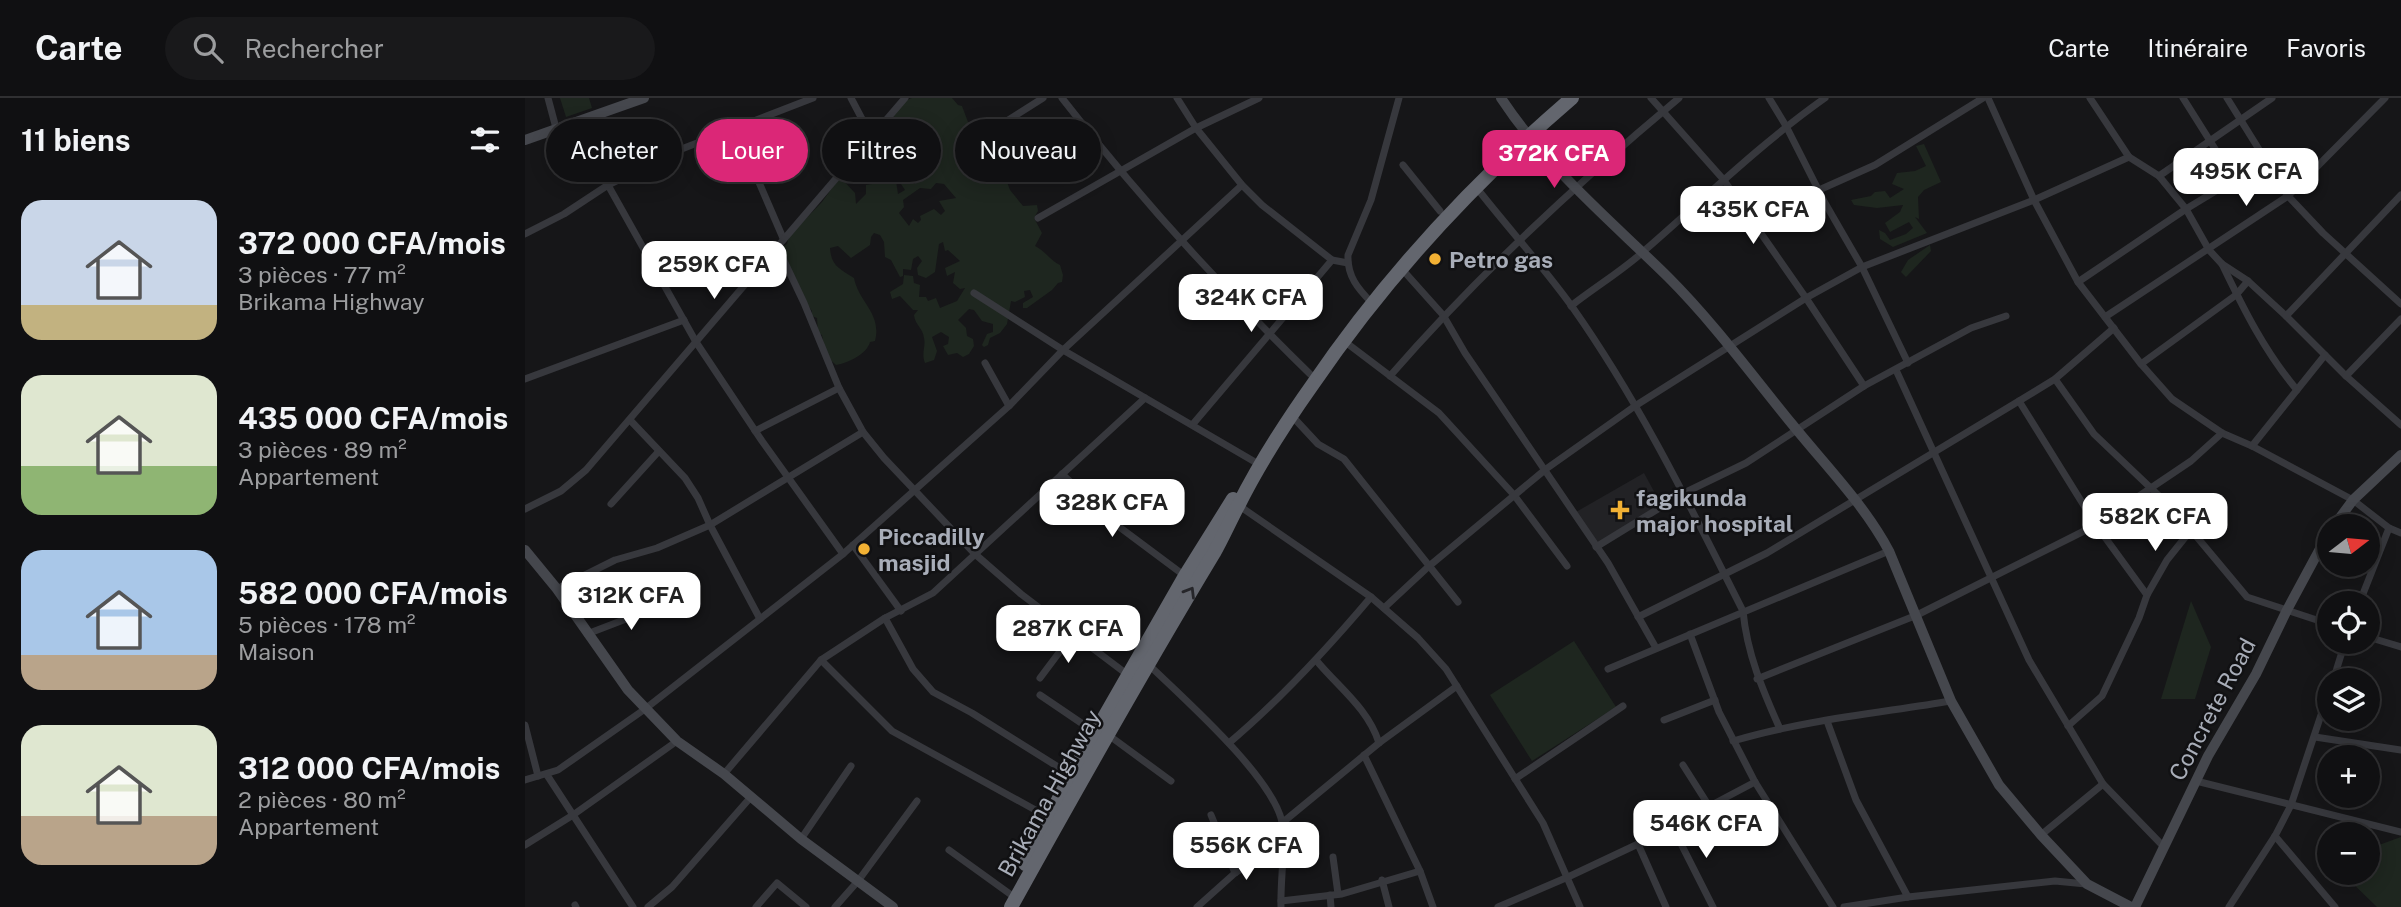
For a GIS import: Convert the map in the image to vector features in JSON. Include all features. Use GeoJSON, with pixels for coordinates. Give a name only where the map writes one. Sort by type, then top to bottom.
{"type":"FeatureCollection","features":[{"type":"Feature","properties":{"kind":"highway","name":"Brikama Highway"},"geometry":{"type":"LineString","coordinates":[[1012,904],[1048,817],[1071,775],[1102,734],[1148,663],[1255,462],[1310,374],[1440,211],[1559,98]]}},
{"type":"Feature","properties":{"kind":"highway","name":"Brikama Highway"},"geometry":{"type":"LineString","coordinates":[[1012,904],[1102,734],[1128,675],[1185,576],[1238,505],[1292,416],[1369,300],[1524,133],[1572,98]]}},
{"type":"Feature","properties":{"kind":"street"},"geometry":{"type":"LineString","coordinates":[[548,98],[554,119]]}},
{"type":"Feature","properties":{"kind":"street"},"geometry":{"type":"LineString","coordinates":[[584,119],[644,98]]}},
{"type":"Feature","properties":{"kind":"street"},"geometry":{"type":"LineString","coordinates":[[761,119],[813,98]]}},
{"type":"Feature","properties":{"kind":"street"},"geometry":{"type":"LineString","coordinates":[[851,98],[862,119]]}},
{"type":"Feature","properties":{"kind":"street"},"geometry":{"type":"LineString","coordinates":[[886,119],[905,98]]}},
{"type":"Feature","properties":{"kind":"street"},"geometry":{"type":"LineString","coordinates":[[1010,119],[1043,98]]}},
{"type":"Feature","properties":{"kind":"street"},"geometry":{"type":"LineString","coordinates":[[1062,98],[1182,239],[1310,374]]}},
{"type":"Feature","properties":{"kind":"street"},"geometry":{"type":"LineString","coordinates":[[1177,98],[1196,128],[1242,185],[1262,205],[1332,260],[1348,263]]}},
{"type":"Feature","properties":{"kind":"street"},"geometry":{"type":"LineString","coordinates":[[1038,218],[1196,128],[1259,98]]}},
{"type":"Feature","properties":{"kind":"street"},"geometry":{"type":"LineString","coordinates":[[1369,300],[1352,279],[1348,263],[1351,246],[1377,182],[1399,98]]}},
{"type":"Feature","properties":{"kind":"street"},"geometry":{"type":"LineString","coordinates":[[1501,98],[1524,133],[1573,188],[1687,296],[1853,499],[1889,551],[1951,701],[1999,785],[2087,884],[2133,907]]}},
{"type":"Feature","properties":{"kind":"street"},"geometry":{"type":"LineString","coordinates":[[1651,98],[1723,179],[1864,386]]}},
{"type":"Feature","properties":{"kind":"street"},"geometry":{"type":"LineString","coordinates":[[1390,376],[1443,315],[1573,188],[1679,98]]}},
{"type":"Feature","properties":{"kind":"street"},"geometry":{"type":"LineString","coordinates":[[1769,98],[1862,267],[1908,363]]}},
{"type":"Feature","properties":{"kind":"street"},"geometry":{"type":"LineString","coordinates":[[1571,306],[1642,253],[1723,179],[1825,98]]}},
{"type":"Feature","properties":{"kind":"street"},"geometry":{"type":"LineString","coordinates":[[1819,190],[1875,165],[1985,98],[2034,200],[2078,282],[2141,364],[2172,399],[2222,433],[2353,500],[2389,528],[2401,533]]}},
{"type":"Feature","properties":{"kind":"street"},"geometry":{"type":"LineString","coordinates":[[2090,98],[2129,157],[2159,176],[2186,209],[2209,250],[2222,264],[2248,281],[2401,425]]}},
{"type":"Feature","properties":{"kind":"street"},"geometry":{"type":"LineString","coordinates":[[2183,98],[2234,178]]}},
{"type":"Feature","properties":{"kind":"street"},"geometry":{"type":"LineString","coordinates":[[2227,98],[2288,196],[2346,255],[2401,304]]}},
{"type":"Feature","properties":{"kind":"street"},"geometry":{"type":"LineString","coordinates":[[2159,176],[2272,98]]}},
{"type":"Feature","properties":{"kind":"street"},"geometry":{"type":"LineString","coordinates":[[2105,317],[2288,196],[2385,98]]}},
{"type":"Feature","properties":{"kind":"street"},"geometry":{"type":"LineString","coordinates":[[525,140],[546,132]]}},
{"type":"Feature","properties":{"kind":"street"},"geometry":{"type":"LineString","coordinates":[[525,234],[564,214],[608,185],[696,143]]}},
{"type":"Feature","properties":{"kind":"street"},"geometry":{"type":"LineString","coordinates":[[1384,608],[1428,567],[1546,469],[1635,406],[1806,298],[1862,267],[2034,200],[2129,157]]}},
{"type":"Feature","properties":{"kind":"street"},"geometry":{"type":"LineString","coordinates":[[2078,282],[2186,209],[2265,160]]}},
{"type":"Feature","properties":{"kind":"street"},"geometry":{"type":"LineString","coordinates":[[1403,165],[1440,211]]}},
{"type":"Feature","properties":{"kind":"street"},"geometry":{"type":"LineString","coordinates":[[607,182],[696,342],[843,554]]}},
{"type":"Feature","properties":{"kind":"street"},"geometry":{"type":"LineString","coordinates":[[759,182],[783,237]]}},
{"type":"Feature","properties":{"kind":"street"},"geometry":{"type":"LineString","coordinates":[[525,509],[561,491],[586,470],[831,182]]}},
{"type":"Feature","properties":{"kind":"street"},"geometry":{"type":"LineString","coordinates":[[525,780],[558,770],[645,709],[843,554],[1009,406],[1063,350],[1242,185]]}},
{"type":"Feature","properties":{"kind":"street"},"geometry":{"type":"LineString","coordinates":[[1476,186],[1571,306],[1635,406],[1684,493],[1743,611],[1745,632],[1758,679],[1780,729]]}},
{"type":"Feature","properties":{"kind":"street"},"geometry":{"type":"LineString","coordinates":[[2286,316],[2401,195]]}},
{"type":"Feature","properties":{"kind":"street"},"geometry":{"type":"LineString","coordinates":[[776,246],[804,303],[839,388],[863,432],[914,492],[975,554],[1128,675]]}},
{"type":"Feature","properties":{"kind":"street"},"geometry":{"type":"LineString","coordinates":[[1193,424],[1332,260]]}},
{"type":"Feature","properties":{"kind":"street"},"geometry":{"type":"LineString","coordinates":[[2222,264],[2260,339],[2276,365],[2297,390]]}},
{"type":"Feature","properties":{"kind":"street"},"geometry":{"type":"LineString","coordinates":[[1400,268],[1443,315],[1465,353],[1608,563],[1656,648]]}},
{"type":"Feature","properties":{"kind":"street"},"geometry":{"type":"LineString","coordinates":[[2141,364],[2237,295],[2248,281]]}},
{"type":"Feature","properties":{"kind":"street"},"geometry":{"type":"LineString","coordinates":[[974,293],[1063,350],[1255,462]]}},
{"type":"Feature","properties":{"kind":"street"},"geometry":{"type":"LineString","coordinates":[[1596,547],[1684,493],[1719,478],[1798,431],[1864,386],[1971,328],[2006,316]]}},
{"type":"Feature","properties":{"kind":"street"},"geometry":{"type":"LineString","coordinates":[[2346,376],[2401,319]]}},
{"type":"Feature","properties":{"kind":"street"},"geometry":{"type":"LineString","coordinates":[[525,379],[684,320]]}},
{"type":"Feature","properties":{"kind":"street"},"geometry":{"type":"LineString","coordinates":[[1638,617],[1766,552],[2019,401],[2055,379],[2114,328]]}},
{"type":"Feature","properties":{"kind":"street"},"geometry":{"type":"LineString","coordinates":[[1344,341],[1439,413],[1514,495],[1567,566]]}},
{"type":"Feature","properties":{"kind":"street"},"geometry":{"type":"LineString","coordinates":[[2252,446],[2325,355]]}},
{"type":"Feature","properties":{"kind":"street"},"geometry":{"type":"LineString","coordinates":[[985,363],[1009,406]]}},
{"type":"Feature","properties":{"kind":"street"},"geometry":{"type":"LineString","coordinates":[[1896,370],[2029,660],[2103,784],[2164,847]]}},
{"type":"Feature","properties":{"kind":"street"},"geometry":{"type":"LineString","coordinates":[[2055,379],[2094,434],[2176,512],[2247,597],[2317,621]]}},
{"type":"Feature","properties":{"kind":"street"},"geometry":{"type":"LineString","coordinates":[[755,430],[839,388]]}},
{"type":"Feature","properties":{"kind":"street"},"geometry":{"type":"LineString","coordinates":[[724,774],[821,660],[885,618],[933,593],[1145,398]]}},
{"type":"Feature","properties":{"kind":"street"},"geometry":{"type":"LineString","coordinates":[[2019,401],[2097,525],[2147,595]]}},
{"type":"Feature","properties":{"kind":"street"},"geometry":{"type":"LineString","coordinates":[[1292,416],[1318,444],[1344,459],[1458,602]]}},
{"type":"Feature","properties":{"kind":"street"},"geometry":{"type":"LineString","coordinates":[[629,420],[685,478],[760,619]]}},
{"type":"Feature","properties":{"kind":"street"},"geometry":{"type":"LineString","coordinates":[[557,589],[615,560],[657,548],[709,525],[863,432]]}},
{"type":"Feature","properties":{"kind":"street"},"geometry":{"type":"LineString","coordinates":[[1758,679],[1917,615],[2097,525],[2192,461],[2222,433]]}},
{"type":"Feature","properties":{"kind":"street"},"geometry":{"type":"LineString","coordinates":[[611,505],[659,451]]}},
{"type":"Feature","properties":{"kind":"street"},"geometry":{"type":"LineString","coordinates":[[2343,514],[2353,500],[2401,455]]}},
{"type":"Feature","properties":{"kind":"street"},"geometry":{"type":"LineString","coordinates":[[1062,474],[1118,526],[1185,576]]}},
{"type":"Feature","properties":{"kind":"street"},"geometry":{"type":"LineString","coordinates":[[1238,505],[1371,597],[1417,638],[1446,669],[1543,823],[1580,907]]}},
{"type":"Feature","properties":{"kind":"street"},"geometry":{"type":"LineString","coordinates":[[2364,591],[2389,528]]}},
{"type":"Feature","properties":{"kind":"street"},"geometry":{"type":"LineString","coordinates":[[2068,726],[2102,695],[2139,618],[2147,595],[2163,567],[2190,530]]}},
{"type":"Feature","properties":{"kind":"street"},"geometry":{"type":"LineString","coordinates":[[853,545],[901,611]]}},
{"type":"Feature","properties":{"kind":"street"},"geometry":{"type":"LineString","coordinates":[[525,550],[645,709],[677,741],[724,774],[801,839],[893,907]]}},
{"type":"Feature","properties":{"kind":"street"},"geometry":{"type":"LineString","coordinates":[[1608,669],[1889,551]]}},
{"type":"Feature","properties":{"kind":"street","name":"Concrete Road"},"geometry":{"type":"LineString","coordinates":[[2133,907],[2196,781],[2256,674],[2317,555]]}},
{"type":"Feature","properties":{"kind":"street"},"geometry":{"type":"LineString","coordinates":[[1229,743],[1261,716],[1316,660],[1371,597]]}},
{"type":"Feature","properties":{"kind":"street"},"geometry":{"type":"LineString","coordinates":[[587,634],[664,604]]}},
{"type":"Feature","properties":{"kind":"street"},"geometry":{"type":"LineString","coordinates":[[885,618],[912,669],[933,692],[972,713],[1071,775]]}},
{"type":"Feature","properties":{"kind":"street"},"geometry":{"type":"LineString","coordinates":[[1040,678],[1073,634]]}},
{"type":"Feature","properties":{"kind":"street"},"geometry":{"type":"LineString","coordinates":[[1690,634],[1733,741],[1755,782],[1833,907]]}},
{"type":"Feature","properties":{"kind":"street"},"geometry":{"type":"LineString","coordinates":[[2380,641],[2401,647]]}},
{"type":"Feature","properties":{"kind":"street"},"geometry":{"type":"LineString","coordinates":[[821,660],[892,731],[1048,817]]}},
{"type":"Feature","properties":{"kind":"street"},"geometry":{"type":"LineString","coordinates":[[1316,660],[1349,694],[1375,730],[1379,743]]}},
{"type":"Feature","properties":{"kind":"street"},"geometry":{"type":"LineString","coordinates":[[1148,663],[1229,743],[1273,798],[1282,823],[1281,904],[1356,891],[1382,880],[1420,871]]}},
{"type":"Feature","properties":{"kind":"street"},"geometry":{"type":"LineString","coordinates":[[1282,823],[1379,743],[1457,686]]}},
{"type":"Feature","properties":{"kind":"street"},"geometry":{"type":"LineString","coordinates":[[1040,695],[1171,781]]}},
{"type":"Feature","properties":{"kind":"street"},"geometry":{"type":"LineString","coordinates":[[1664,720],[1715,700]]}},
{"type":"Feature","properties":{"kind":"street"},"geometry":{"type":"LineString","coordinates":[[1733,741],[1780,729],[1951,701]]}},
{"type":"Feature","properties":{"kind":"street"},"geometry":{"type":"LineString","coordinates":[[1515,779],[1623,706]]}},
{"type":"Feature","properties":{"kind":"street"},"geometry":{"type":"LineString","coordinates":[[1827,721],[1856,800],[1907,897]]}},
{"type":"Feature","properties":{"kind":"street"},"geometry":{"type":"LineString","coordinates":[[525,725],[538,776]]}},
{"type":"Feature","properties":{"kind":"street"},"geometry":{"type":"LineString","coordinates":[[2229,907],[2275,836],[2291,805],[2317,730]]}},
{"type":"Feature","properties":{"kind":"street"},"geometry":{"type":"LineString","coordinates":[[2315,737],[2401,751]]}},
{"type":"Feature","properties":{"kind":"street"},"geometry":{"type":"LineString","coordinates":[[525,845],[573,815],[677,741]]}},
{"type":"Feature","properties":{"kind":"street"},"geometry":{"type":"LineString","coordinates":[[1364,755],[1420,871],[1433,907]]}},
{"type":"Feature","properties":{"kind":"street"},"geometry":{"type":"LineString","coordinates":[[1683,765],[1709,806]]}},
{"type":"Feature","properties":{"kind":"street"},"geometry":{"type":"LineString","coordinates":[[801,839],[851,766]]}},
{"type":"Feature","properties":{"kind":"street"},"geometry":{"type":"LineString","coordinates":[[547,775],[633,907]]}},
{"type":"Feature","properties":{"kind":"street"},"geometry":{"type":"LineString","coordinates":[[2196,781],[2401,832]]}},
{"type":"Feature","properties":{"kind":"street"},"geometry":{"type":"LineString","coordinates":[[1498,907],[1638,844],[1755,782]]}},
{"type":"Feature","properties":{"kind":"street"},"geometry":{"type":"LineString","coordinates":[[2041,835],[2103,784]]}},
{"type":"Feature","properties":{"kind":"street"},"geometry":{"type":"LineString","coordinates":[[648,907],[672,887],[750,798]]}},
{"type":"Feature","properties":{"kind":"street"},"geometry":{"type":"LineString","coordinates":[[835,907],[918,801]]}},
{"type":"Feature","properties":{"kind":"street"},"geometry":{"type":"LineString","coordinates":[[1211,815],[1235,873]]}},
{"type":"Feature","properties":{"kind":"street"},"geometry":{"type":"LineString","coordinates":[[1672,826],[1713,907]]}},
{"type":"Feature","properties":{"kind":"street"},"geometry":{"type":"LineString","coordinates":[[2275,836],[2335,907]]}},
{"type":"Feature","properties":{"kind":"street"},"geometry":{"type":"LineString","coordinates":[[1197,907],[1235,873],[1282,842]]}},
{"type":"Feature","properties":{"kind":"street"},"geometry":{"type":"LineString","coordinates":[[1638,844],[1666,907]]}},
{"type":"Feature","properties":{"kind":"street"},"geometry":{"type":"LineString","coordinates":[[949,850],[1012,904]]}},
{"type":"Feature","properties":{"kind":"street"},"geometry":{"type":"LineString","coordinates":[[1331,907],[1333,857]]}},
{"type":"Feature","properties":{"kind":"street"},"geometry":{"type":"LineString","coordinates":[[1382,880],[1389,907]]}},
{"type":"Feature","properties":{"kind":"street"},"geometry":{"type":"LineString","coordinates":[[1844,907],[1907,897],[2055,881],[2087,884]]}},
{"type":"Feature","properties":{"kind":"street"},"geometry":{"type":"LineString","coordinates":[[756,907],[776,883],[806,907]]}},
{"type":"Feature","properties":{"kind":"shaded area"},"geometry":{"type":"Polygon","coordinates":[[[560,98],[589,98],[592,108],[566,117],[560,98]]]}},
{"type":"Feature","properties":{"kind":"shaded area"},"geometry":{"type":"Polygon","coordinates":[[[912,98],[952,98],[962,106],[967,119],[955,119],[955,182],[1007,182],[1023,206],[1037,205],[1038,211],[1034,218],[1042,233],[1035,246],[1060,265],[1062,282],[1027,308],[1023,308],[1023,303],[1033,297],[1030,290],[1024,291],[1025,297],[1011,301],[1007,324],[1000,333],[990,338],[988,345],[984,347],[982,345],[987,334],[993,332],[993,324],[982,321],[974,310],[969,309],[958,320],[966,328],[967,336],[973,339],[974,346],[969,354],[963,357],[957,353],[948,355],[943,346],[948,344],[949,337],[941,332],[932,337],[937,351],[934,360],[925,363],[923,335],[914,315],[918,310],[913,310],[900,296],[892,299],[890,292],[903,284],[904,275],[913,276],[914,283],[920,285],[919,297],[926,297],[928,301],[936,298],[940,308],[957,301],[965,288],[960,289],[953,283],[955,272],[947,276],[945,268],[960,261],[948,250],[945,251],[943,242],[939,244],[935,272],[926,278],[918,275],[917,268],[922,261],[918,256],[913,259],[911,270],[903,269],[903,276],[900,277],[891,260],[885,257],[884,242],[880,235],[874,233],[870,245],[851,258],[838,246],[830,248],[834,263],[854,278],[873,315],[876,331],[875,341],[870,342],[861,354],[836,365],[826,356],[822,335],[818,333],[817,318],[812,316],[812,311],[799,293],[795,292],[782,247],[836,182],[845,182],[855,193],[856,204],[866,194],[866,185],[872,182],[896,182],[898,194],[905,190],[900,182],[941,182],[941,119],[892,119],[902,102],[912,98]],[[936,183],[931,189],[920,188],[903,200],[904,207],[899,213],[909,226],[913,219],[918,223],[920,216],[934,209],[941,215],[945,211],[939,201],[956,198],[944,184],[936,183]]]}},
{"type":"Feature","properties":{"kind":"shaded area"},"geometry":{"type":"Polygon","coordinates":[[[1924,144],[1941,182],[1924,190],[1918,197],[1919,219],[1915,217],[1927,233],[1893,247],[1880,239],[1879,230],[1890,240],[1913,228],[1909,222],[1890,232],[1885,223],[1900,212],[1903,205],[1877,208],[1854,205],[1851,200],[1885,191],[1890,198],[1904,189],[1892,184],[1897,173],[1915,171],[1926,166],[1916,146],[1924,144]]]}},
{"type":"Feature","properties":{"kind":"shaded area"},"geometry":{"type":"Polygon","coordinates":[[[1930,245],[1931,251],[1906,277],[1901,272],[1908,260],[1930,245]]]}},
{"type":"Feature","properties":{"kind":"shaded area","name":"fagikunda major hospital"},"geometry":{"type":"Polygon","coordinates":[[[1644,473],[1663,508],[1596,546],[1576,512],[1644,473]]]}},
{"type":"Feature","properties":{"kind":"shaded area"},"geometry":{"type":"Polygon","coordinates":[[[2191,601],[2211,647],[2195,699],[2161,699],[2191,601]]]}},
{"type":"Feature","properties":{"kind":"shaded area"},"geometry":{"type":"Polygon","coordinates":[[[1574,641],[1616,707],[1532,761],[1490,695],[1574,641]]]}},
{"type":"Feature","properties":{"kind":"shaded area"},"geometry":{"type":"Polygon","coordinates":[[[2401,837],[2401,907],[2377,907],[2354,885],[2380,885],[2380,845],[2401,837]]]}},
{"type":"Feature","properties":{"kind":"place","name":"Petro gas"},"geometry":{"type":"Point","coordinates":[1435,259]}},
{"type":"Feature","properties":{"kind":"place","name":"fagikunda major hospital"},"geometry":{"type":"Point","coordinates":[1620,510]}},
{"type":"Feature","properties":{"kind":"place","name":"Piccadilly masjid"},"geometry":{"type":"Point","coordinates":[864,549]}}]}
